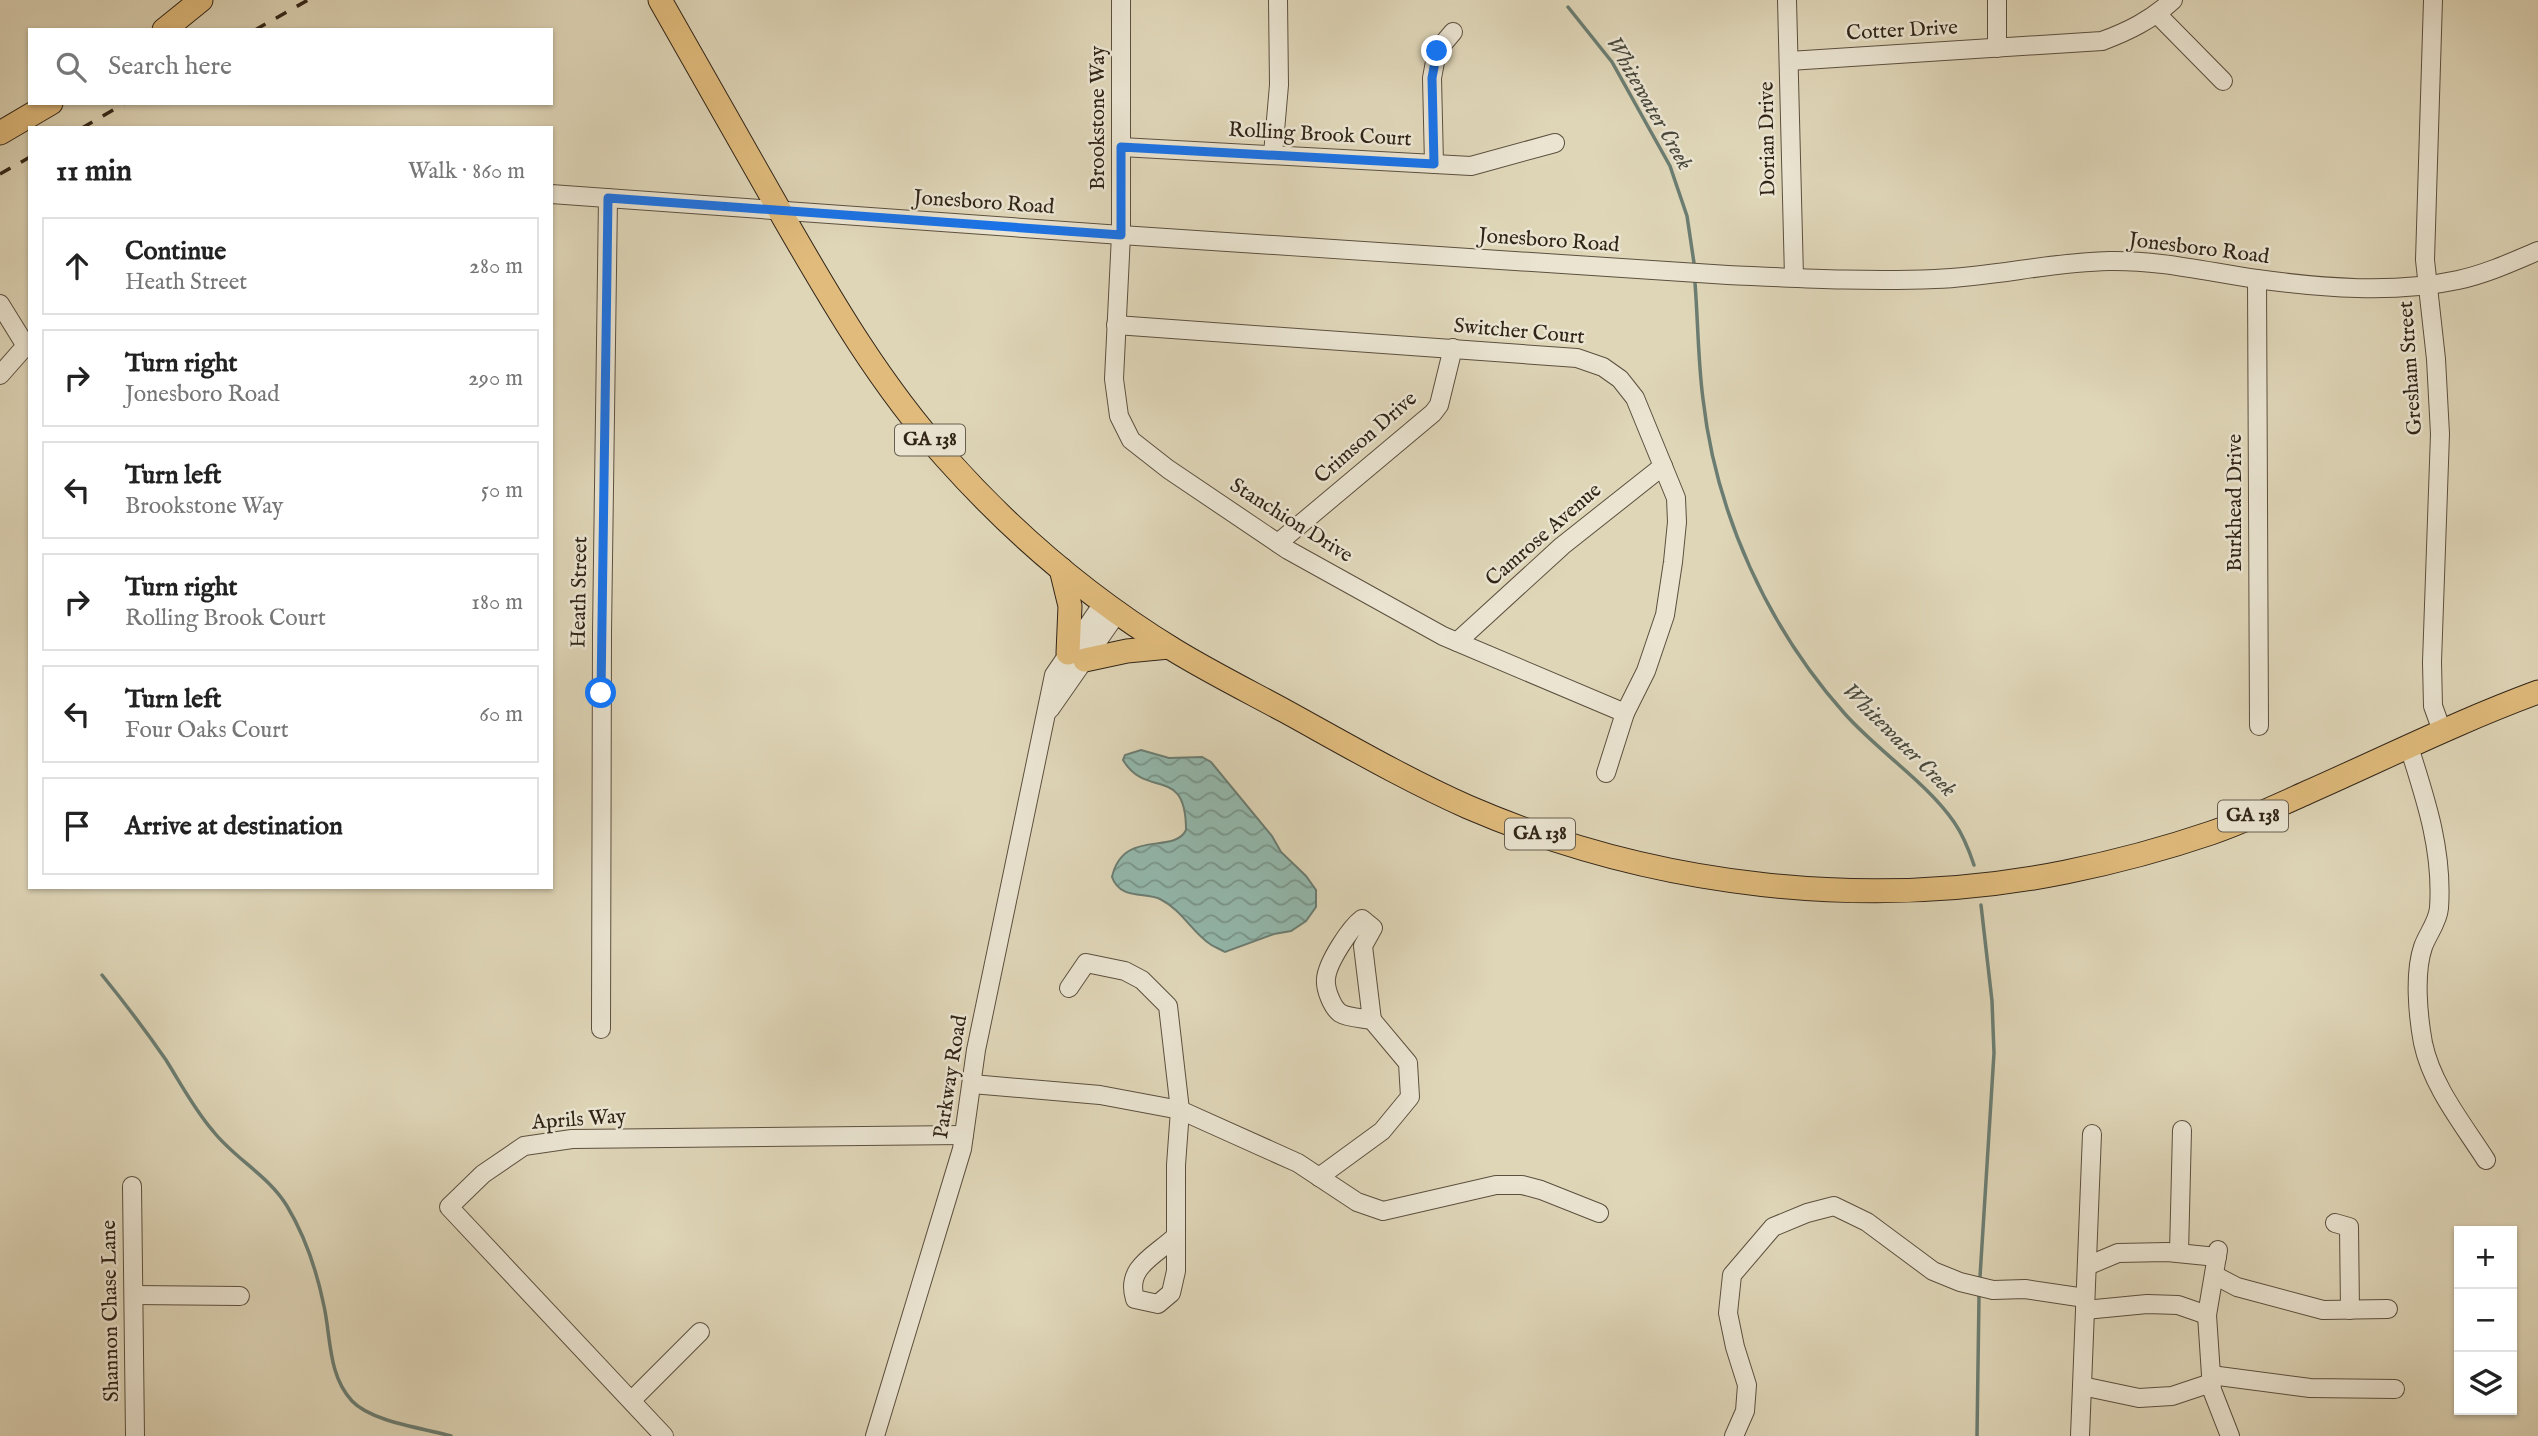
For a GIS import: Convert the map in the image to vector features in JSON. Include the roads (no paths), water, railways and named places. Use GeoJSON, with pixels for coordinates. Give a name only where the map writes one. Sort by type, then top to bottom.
{"type":"FeatureCollection","features":[{"type":"Feature","properties":{"kind":"main road"},"geometry":{"type":"LineString","coordinates":[[166,28],[201,0]]}},
{"type":"Feature","properties":{"kind":"main road","name":"GA 138"},"geometry":{"type":"LineString","coordinates":[[660,0],[852,335],[907,412],[979,495],[1061,569],[1110,607],[1169,647],[1404,776],[1517,826],[1602,853],[1671,870],[1741,882],[1811,888],[1900,890],[1975,885],[2059,873],[2128,858],[2208,834],[2246,820],[2442,731],[2538,692]]}},
{"type":"Feature","properties":{"kind":"main road"},"geometry":{"type":"LineString","coordinates":[[0,133],[48,105]]}},
{"type":"Feature","properties":{"kind":"main road"},"geometry":{"type":"LineString","coordinates":[[1061,569],[1070,606],[1076,656],[1169,647]]}},
{"type":"Feature","properties":{"kind":"street","name":"Brookstone Way"},"geometry":{"type":"LineString","coordinates":[[1121,0],[1121,235]]}},
{"type":"Feature","properties":{"kind":"street"},"geometry":{"type":"LineString","coordinates":[[1273,154],[1279,85],[1278,0]]}},
{"type":"Feature","properties":{"kind":"street","name":"Dorian Drive"},"geometry":{"type":"LineString","coordinates":[[1787,0],[1794,277]]}},
{"type":"Feature","properties":{"kind":"street"},"geometry":{"type":"LineString","coordinates":[[1997,0],[1997,48]]}},
{"type":"Feature","properties":{"kind":"street","name":"Cotter Drive"},"geometry":{"type":"LineString","coordinates":[[1789,61],[2102,41],[2130,31],[2157,14],[2172,0]]}},
{"type":"Feature","properties":{"kind":"street","name":"Gresham Street"},"geometry":{"type":"LineString","coordinates":[[2433,0],[2425,260],[2436,359],[2440,434],[2432,684],[2433,706],[2442,731]]}},
{"type":"Feature","properties":{"kind":"street"},"geometry":{"type":"LineString","coordinates":[[2157,14],[2223,81]]}},
{"type":"Feature","properties":{"kind":"street"},"geometry":{"type":"LineString","coordinates":[[1434,164],[1432,78],[1437,51],[1453,33]]}},
{"type":"Feature","properties":{"kind":"street","name":"Rolling Brook Court"},"geometry":{"type":"LineString","coordinates":[[1121,147],[1471,166],[1555,143]]}},
{"type":"Feature","properties":{"kind":"street","name":"Jonesboro Road"},"geometry":{"type":"LineString","coordinates":[[553,194],[1121,235],[1728,275],[1794,277],[1934,279],[2069,263],[2111,261],[2162,264],[2296,284],[2375,288],[2427,285],[2490,271],[2538,251]]}},
{"type":"Feature","properties":{"kind":"street","name":"Heath Street"},"geometry":{"type":"LineString","coordinates":[[601,1029],[602,632],[608,198]]}},
{"type":"Feature","properties":{"kind":"street","name":"Stanchion Drive"},"geometry":{"type":"LineString","coordinates":[[1121,235],[1114,395],[1119,416],[1131,440],[1168,469],[1278,543],[1457,642],[1625,713]]}},
{"type":"Feature","properties":{"kind":"street","name":"Burkhead Drive"},"geometry":{"type":"LineString","coordinates":[[2257,279],[2259,726]]}},
{"type":"Feature","properties":{"kind":"street"},"geometry":{"type":"LineString","coordinates":[[0,304],[28,343],[0,375]]}},
{"type":"Feature","properties":{"kind":"street","name":"Switcher Court"},"geometry":{"type":"LineString","coordinates":[[1116,325],[1577,358],[1603,366],[1620,379],[1635,398],[1664,466],[1675,498],[1677,522],[1665,615],[1646,671],[1625,713],[1606,773]]}},
{"type":"Feature","properties":{"kind":"street","name":"Crimson Drive"},"geometry":{"type":"LineString","coordinates":[[1278,543],[1433,413],[1439,405],[1453,348]]}},
{"type":"Feature","properties":{"kind":"street","name":"Camrose Avenue"},"geometry":{"type":"LineString","coordinates":[[1457,642],[1562,546],[1664,466]]}},
{"type":"Feature","properties":{"kind":"street","name":"Parkway Road"},"geometry":{"type":"LineString","coordinates":[[875,1436],[962,1149],[976,1051],[1044,718],[1076,656],[1110,607]]}},
{"type":"Feature","properties":{"kind":"street"},"geometry":{"type":"LineString","coordinates":[[2409,747],[2431,813],[2439,874],[2439,912],[2422,949],[2417,978],[2423,1044],[2448,1102],[2486,1160]]}},
{"type":"Feature","properties":{"kind":"street"},"geometry":{"type":"LineString","coordinates":[[1319,1177],[1382,1131],[1410,1097],[1408,1063],[1372,1020],[1363,946],[1373,928],[1362,919],[1352,927],[1326,978],[1331,1002],[1341,1013],[1372,1020]]}},
{"type":"Feature","properties":{"kind":"street"},"geometry":{"type":"LineString","coordinates":[[1069,988],[1086,963],[1125,971],[1142,980],[1168,1006],[1180,1110],[1176,1165],[1176,1236]]}},
{"type":"Feature","properties":{"kind":"street"},"geometry":{"type":"LineString","coordinates":[[971,1084],[1100,1095],[1180,1110],[1298,1163],[1357,1202],[1383,1211],[1496,1185],[1522,1185],[1599,1213]]}},
{"type":"Feature","properties":{"kind":"street"},"geometry":{"type":"LineString","coordinates":[[2179,1253],[2182,1130]]}},
{"type":"Feature","properties":{"kind":"street"},"geometry":{"type":"LineString","coordinates":[[2080,1436],[2092,1134]]}},
{"type":"Feature","properties":{"kind":"street","name":"Aprils Way"},"geometry":{"type":"LineString","coordinates":[[664,1436],[449,1207],[483,1174],[524,1146],[572,1139],[964,1135]]}},
{"type":"Feature","properties":{"kind":"street","name":"Shannon Chase Lane"},"geometry":{"type":"LineString","coordinates":[[132,1186],[135,1436]]}},
{"type":"Feature","properties":{"kind":"street"},"geometry":{"type":"LineString","coordinates":[[1734,1436],[1745,1411],[1747,1385],[1727,1313],[1732,1275],[1773,1227],[1807,1213],[1834,1206],[1867,1222],[1933,1271],[1960,1282],[1993,1290],[2025,1289],[2085,1304],[2178,1305],[2207,1315]]}},
{"type":"Feature","properties":{"kind":"street"},"geometry":{"type":"LineString","coordinates":[[2334,1223],[2349,1227],[2350,1310]]}},
{"type":"Feature","properties":{"kind":"street"},"geometry":{"type":"LineString","coordinates":[[2087,1266],[2118,1253],[2179,1253],[2216,1261],[2237,1286],[2323,1310],[2388,1309]]}},
{"type":"Feature","properties":{"kind":"street"},"geometry":{"type":"LineString","coordinates":[[2216,1261],[2207,1315],[2211,1379],[2212,1390],[2230,1436]]}},
{"type":"Feature","properties":{"kind":"street"},"geometry":{"type":"LineString","coordinates":[[134,1295],[240,1296]]}},
{"type":"Feature","properties":{"kind":"street"},"geometry":{"type":"LineString","coordinates":[[632,1401],[700,1332]]}},
{"type":"Feature","properties":{"kind":"street"},"geometry":{"type":"LineString","coordinates":[[2082,1386],[2139,1398],[2172,1396],[2211,1379],[2309,1388],[2395,1389]]}},
{"type":"Feature","properties":{"kind":"water"},"geometry":{"type":"Polygon","coordinates":[[[1141,750],[1169,758],[1202,757],[1211,762],[1272,836],[1281,852],[1306,876],[1316,890],[1316,907],[1306,921],[1291,931],[1274,934],[1225,952],[1204,939],[1181,915],[1160,899],[1127,892],[1116,884],[1112,877],[1118,862],[1127,852],[1137,847],[1171,841],[1186,830],[1180,797],[1172,789],[1143,779],[1123,760],[1125,755],[1141,750]]]}},
{"type":"Feature","properties":{"kind":"waterway","name":"Whitewater Creek"},"geometry":{"type":"LineString","coordinates":[[1568,7],[1612,62],[1670,166],[1687,216],[1694,263]]}},
{"type":"Feature","properties":{"kind":"waterway","name":"Whitewater Creek"},"geometry":{"type":"LineString","coordinates":[[1695,283],[1701,385],[1710,442],[1733,527],[1750,567],[1792,645],[1817,680],[1858,728],[1943,808],[1960,832],[1974,865]]}},
{"type":"Feature","properties":{"kind":"waterway","name":"Whitewater Creek"},"geometry":{"type":"LineString","coordinates":[[1980,1277],[1994,1053],[1992,1001],[1981,905]]}},
{"type":"Feature","properties":{"kind":"waterway"},"geometry":{"type":"LineString","coordinates":[[102,975],[166,1060],[206,1123],[271,1185],[287,1206],[314,1267],[324,1306],[334,1368],[344,1391],[352,1401],[372,1414],[451,1436]]}},
{"type":"Feature","properties":{"kind":"waterway","name":"Whitewater Creek"},"geometry":{"type":"LineString","coordinates":[[1977,1436],[1979,1296]]}},
{"type":"Feature","properties":{"kind":"railway"},"geometry":{"type":"LineString","coordinates":[[259,28],[308,0]]}},
{"type":"Feature","properties":{"kind":"railway"},"geometry":{"type":"LineString","coordinates":[[85,126],[122,105]]}},
{"type":"Feature","properties":{"kind":"railway"},"geometry":{"type":"LineString","coordinates":[[0,174],[28,158]]}}]}
